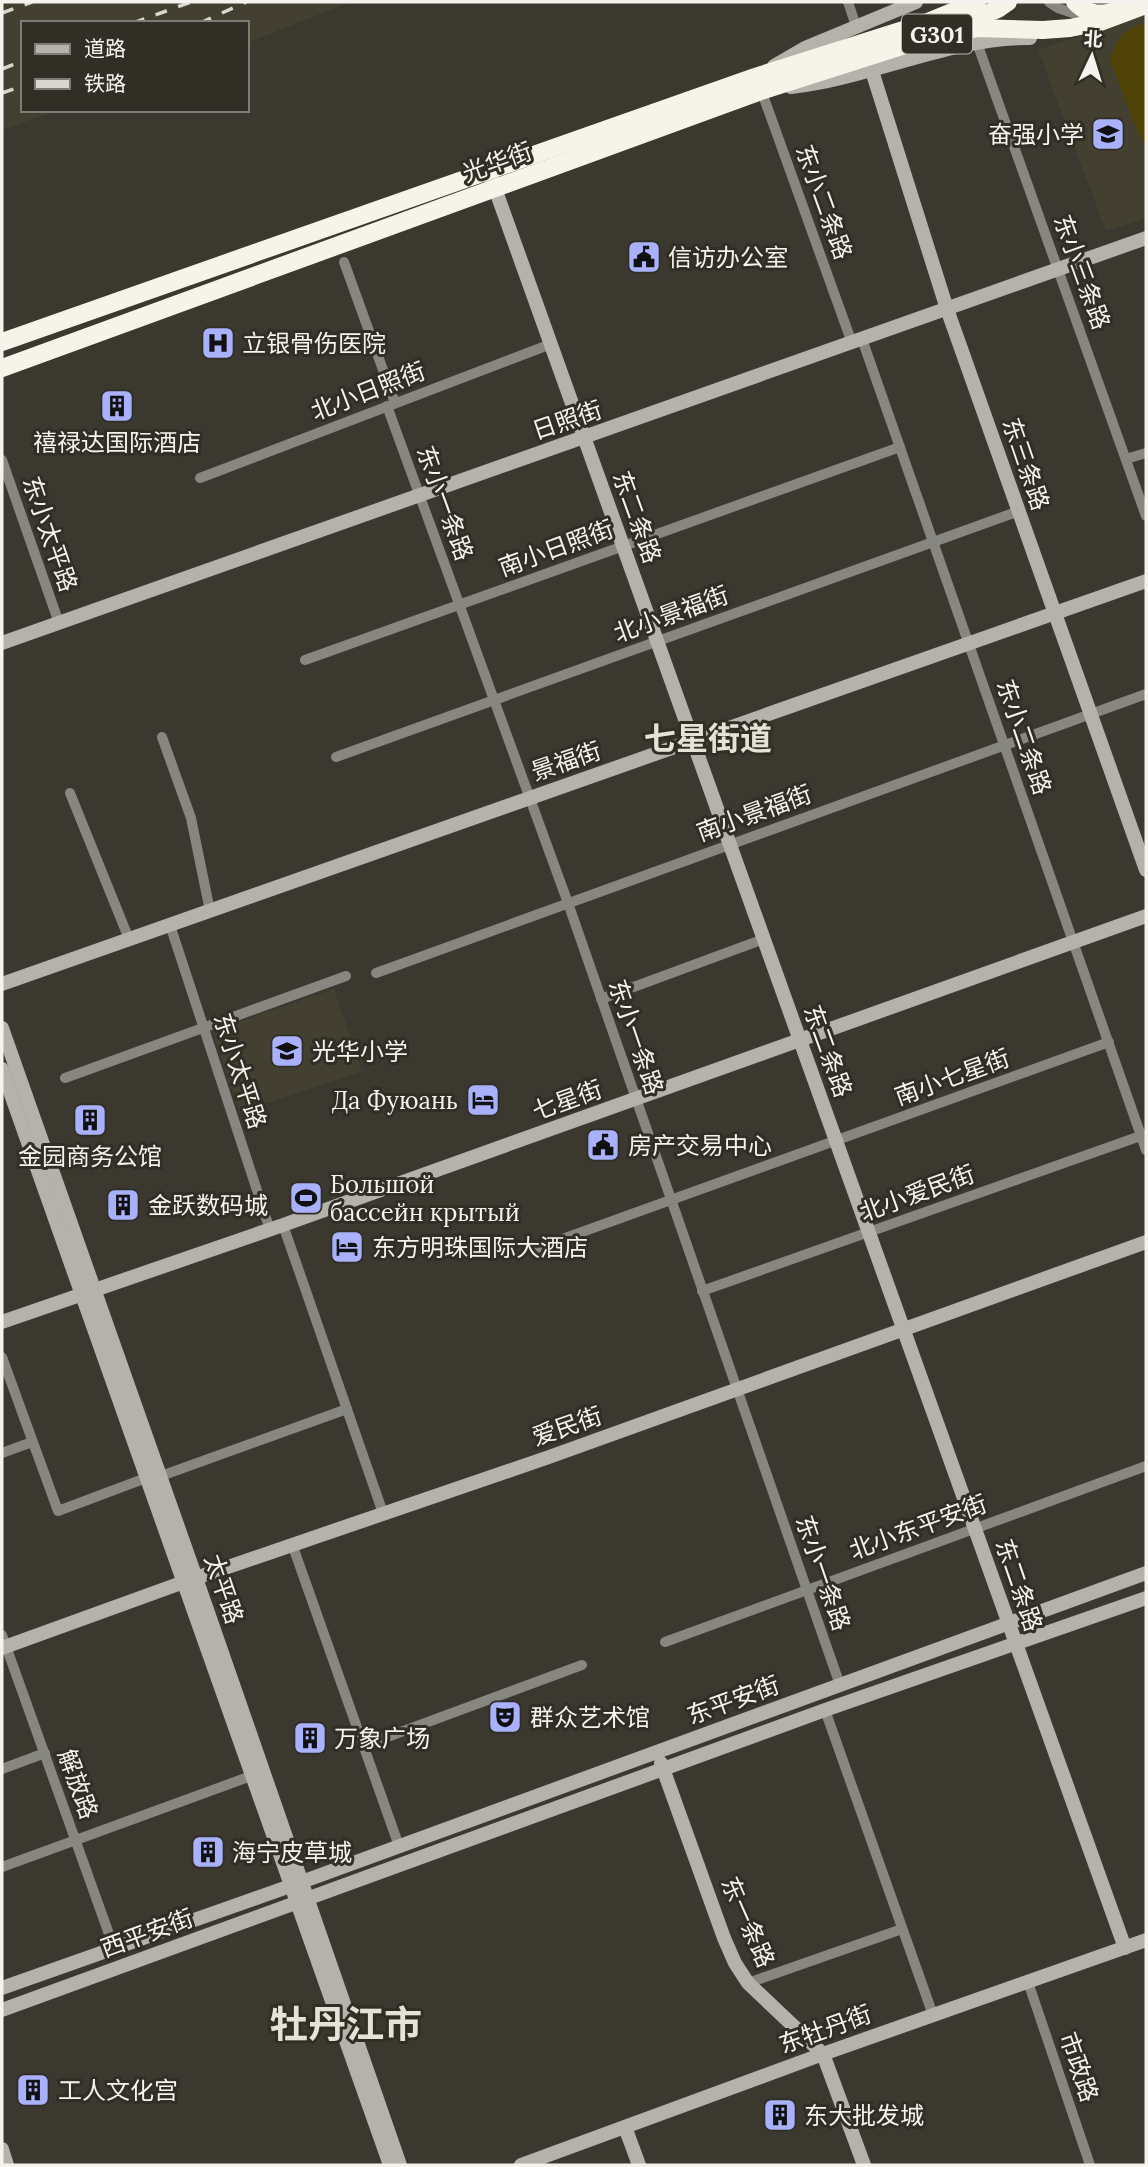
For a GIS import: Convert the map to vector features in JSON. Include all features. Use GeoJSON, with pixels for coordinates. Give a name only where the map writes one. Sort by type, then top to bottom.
{"type":"FeatureCollection","features":[{"type":"Feature","properties":{"kind":"highway"},"geometry":{"type":"LineString","coordinates":[[862,50],[952,2]]}},
{"type":"Feature","properties":{"kind":"highway","name":"光华街"},"geometry":{"type":"LineString","coordinates":[[2,342],[489,169],[862,50],[976,2]]}},
{"type":"Feature","properties":{"kind":"highway","name":"光华街"},"geometry":{"type":"LineString","coordinates":[[862,50],[924,39],[1009,2]]}},
{"type":"Feature","properties":{"kind":"highway"},"geometry":{"type":"LineString","coordinates":[[1075,2],[1089,13],[1106,14],[1135,2]]}},
{"type":"Feature","properties":{"kind":"highway"},"geometry":{"type":"LineString","coordinates":[[924,39],[978,28],[1070,28],[1100,22],[1146,6]]}},
{"type":"Feature","properties":{"kind":"highway","name":"光华街"},"geometry":{"type":"LineString","coordinates":[[2,368],[495,188],[758,84]]}},
{"type":"Feature","properties":{"kind":"street"},"geometry":{"type":"LineString","coordinates":[[848,2],[862,50]]}},
{"type":"Feature","properties":{"kind":"street"},"geometry":{"type":"LineString","coordinates":[[862,50],[916,2]]}},
{"type":"Feature","properties":{"kind":"street"},"geometry":{"type":"LineString","coordinates":[[1049,2],[1095,20],[1114,20]]}},
{"type":"Feature","properties":{"kind":"street"},"geometry":{"type":"LineString","coordinates":[[758,84],[805,48],[862,50],[1068,36],[1146,6]]}},
{"type":"Feature","properties":{"kind":"street"},"geometry":{"type":"LineString","coordinates":[[1095,20],[1146,6]]}},
{"type":"Feature","properties":{"kind":"street","name":"东小三条路"},"geometry":{"type":"LineString","coordinates":[[978,43],[1146,516]]}},
{"type":"Feature","properties":{"kind":"street","name":"东三条路"},"geometry":{"type":"LineString","coordinates":[[862,50],[947,309],[1146,870]]}},
{"type":"Feature","properties":{"kind":"street","name":"东小二条路"},"geometry":{"type":"LineString","coordinates":[[758,84],[900,447],[1073,942],[1144,1135],[1146,1150]]}},
{"type":"Feature","properties":{"kind":"street","name":"东二条路"},"geometry":{"type":"LineString","coordinates":[[489,169],[1125,1948]]}},
{"type":"Feature","properties":{"kind":"street","name":"日照街"},"geometry":{"type":"LineString","coordinates":[[2,643],[1146,238]]}},
{"type":"Feature","properties":{"kind":"street","name":"东小一条路"},"geometry":{"type":"LineString","coordinates":[[344,262],[420,495],[568,903],[840,1685]]}},
{"type":"Feature","properties":{"kind":"street","name":"北小日照街"},"geometry":{"type":"LineString","coordinates":[[200,478],[551,344]]}},
{"type":"Feature","properties":{"kind":"street","name":"南小日照街"},"geometry":{"type":"LineString","coordinates":[[305,660],[900,447]]}},
{"type":"Feature","properties":{"kind":"street"},"geometry":{"type":"LineString","coordinates":[[1126,460],[1146,453]]}},
{"type":"Feature","properties":{"kind":"street","name":"东小太平路"},"geometry":{"type":"LineString","coordinates":[[2,460],[59,623]]}},
{"type":"Feature","properties":{"kind":"street","name":"北小景福街"},"geometry":{"type":"LineString","coordinates":[[337,757],[1019,511]]}},
{"type":"Feature","properties":{"kind":"street","name":"景福街"},"geometry":{"type":"LineString","coordinates":[[2,984],[1146,581]]}},
{"type":"Feature","properties":{"kind":"street","name":"南小景福街"},"geometry":{"type":"LineString","coordinates":[[376,973],[1146,694]]}},
{"type":"Feature","properties":{"kind":"street"},"geometry":{"type":"LineString","coordinates":[[162,737],[191,818],[210,911]]}},
{"type":"Feature","properties":{"kind":"street"},"geometry":{"type":"LineString","coordinates":[[70,793],[129,939]]}},
{"type":"Feature","properties":{"kind":"street","name":"七星街"},"geometry":{"type":"LineString","coordinates":[[2,1322],[277,1228],[1146,916]]}},
{"type":"Feature","properties":{"kind":"street","name":"东小太平路"},"geometry":{"type":"LineString","coordinates":[[170,925],[204,1028],[347,1409],[383,1513]]}},
{"type":"Feature","properties":{"kind":"street"},"geometry":{"type":"LineString","coordinates":[[601,999],[764,939]]}},
{"type":"Feature","properties":{"kind":"street"},"geometry":{"type":"LineString","coordinates":[[65,1078],[346,976]]}},
{"type":"Feature","properties":{"kind":"street","name":"太平路"},"geometry":{"type":"LineString","coordinates":[[2,1028],[153,1477],[302,1901],[400,2165]]}},
{"type":"Feature","properties":{"kind":"street","name":"南小七星街"},"geometry":{"type":"LineString","coordinates":[[532,1250],[1109,1042]]}},
{"type":"Feature","properties":{"kind":"street","name":"太平路"},"geometry":{"type":"LineString","coordinates":[[2,1069],[89,1293]]}},
{"type":"Feature","properties":{"kind":"street","name":"北小爱民街"},"geometry":{"type":"LineString","coordinates":[[702,1291],[1144,1135]]}},
{"type":"Feature","properties":{"kind":"street","name":"爱民街"},"geometry":{"type":"LineString","coordinates":[[3,1643],[737,1390],[1146,1242]]}},
{"type":"Feature","properties":{"kind":"street"},"geometry":{"type":"LineString","coordinates":[[2,1357],[58,1511],[347,1409]]}},
{"type":"Feature","properties":{"kind":"street"},"geometry":{"type":"LineString","coordinates":[[2,1453],[32,1442]]}},
{"type":"Feature","properties":{"kind":"street","name":"北小东平安街"},"geometry":{"type":"LineString","coordinates":[[665,1642],[1146,1466]]}},
{"type":"Feature","properties":{"kind":"street"},"geometry":{"type":"LineString","coordinates":[[292,1544],[399,1846]]}},
{"type":"Feature","properties":{"kind":"street","name":"东平安街"},"geometry":{"type":"LineString","coordinates":[[296,1884],[1146,1573]]}},
{"type":"Feature","properties":{"kind":"street","name":"太平路"},"geometry":{"type":"LineString","coordinates":[[190,1580],[251,1776],[296,1884]]}},
{"type":"Feature","properties":{"kind":"street","name":"东平安街"},"geometry":{"type":"LineString","coordinates":[[302,1901],[825,1710],[1146,1598]]}},
{"type":"Feature","properties":{"kind":"street","name":"解放路"},"geometry":{"type":"LineString","coordinates":[[3,1643],[114,1948]]}},
{"type":"Feature","properties":{"kind":"street"},"geometry":{"type":"LineString","coordinates":[[363,1746],[582,1665]]}},
{"type":"Feature","properties":{"kind":"street"},"geometry":{"type":"LineString","coordinates":[[825,1710],[933,2015]]}},
{"type":"Feature","properties":{"kind":"street","name":"东一条路"},"geometry":{"type":"LineString","coordinates":[[656,1752],[735,1963],[748,1983],[823,2054],[864,2165]]}},
{"type":"Feature","properties":{"kind":"street"},"geometry":{"type":"LineString","coordinates":[[2,1769],[45,1753]]}},
{"type":"Feature","properties":{"kind":"street"},"geometry":{"type":"LineString","coordinates":[[2,1867],[251,1776]]}},
{"type":"Feature","properties":{"kind":"street","name":"西平安街"},"geometry":{"type":"LineString","coordinates":[[2,1988],[296,1884]]}},
{"type":"Feature","properties":{"kind":"street","name":"太平路"},"geometry":{"type":"LineString","coordinates":[[302,1901],[390,2165]]}},
{"type":"Feature","properties":{"kind":"street","name":"西平安街"},"geometry":{"type":"LineString","coordinates":[[2,2010],[302,1901]]}},
{"type":"Feature","properties":{"kind":"street"},"geometry":{"type":"LineString","coordinates":[[748,1983],[902,1929]]}},
{"type":"Feature","properties":{"kind":"street","name":"东牡丹街"},"geometry":{"type":"LineString","coordinates":[[521,2165],[823,2054],[1146,1940]]}},
{"type":"Feature","properties":{"kind":"street","name":"市政路"},"geometry":{"type":"LineString","coordinates":[[1028,1982],[1090,2165]]}},
{"type":"Feature","properties":{"kind":"street"},"geometry":{"type":"LineString","coordinates":[[625,2127],[639,2165]]}},
{"type":"Feature","properties":{"kind":"street"},"geometry":{"type":"LineString","coordinates":[[2,2148],[8,2165]]}},
{"type":"Feature","properties":{"kind":"shaded area"},"geometry":{"type":"Polygon","coordinates":[[[2,2],[350,2],[248,43],[248,21],[21,21],[21,112],[52,112],[2,130],[2,2]]]}},
{"type":"Feature","properties":{"kind":"shaded area","name":"奋强小学"},"geometry":{"type":"Polygon","coordinates":[[[1146,14],[1146,218],[1106,231],[1038,50],[1146,14]]]}},
{"type":"Feature","properties":{"kind":"shaded area"},"geometry":{"type":"Polygon","coordinates":[[[1146,22],[1146,145],[1139,136],[1110,60],[1122,36],[1146,22]]]}},
{"type":"Feature","properties":{"kind":"shaded area","name":"光华小学"},"geometry":{"type":"Polygon","coordinates":[[[334,989],[362,1071],[240,1112],[212,1031],[334,989]]]}},
{"type":"Feature","properties":{"kind":"railway"},"geometry":{"type":"LineString","coordinates":[[2,13],[32,2]]}},
{"type":"Feature","properties":{"kind":"railway"},"geometry":{"type":"LineString","coordinates":[[139,21],[191,2]]}},
{"type":"Feature","properties":{"kind":"railway"},"geometry":{"type":"LineString","coordinates":[[204,21],[246,2]]}},
{"type":"Feature","properties":{"kind":"railway"},"geometry":{"type":"LineString","coordinates":[[2,69],[21,62]]}},
{"type":"Feature","properties":{"kind":"railway"},"geometry":{"type":"LineString","coordinates":[[2,93],[21,87]]}},
{"type":"Feature","properties":{"kind":"place","name":"奋强小学"},"geometry":{"type":"Point","coordinates":[1108,134]}},
{"type":"Feature","properties":{"kind":"place","name":"信访办公室"},"geometry":{"type":"Point","coordinates":[644,257]}},
{"type":"Feature","properties":{"kind":"place","name":"立银骨伤医院"},"geometry":{"type":"Point","coordinates":[218,343]}},
{"type":"Feature","properties":{"kind":"place","name":"禧禄达国际酒店"},"geometry":{"type":"Point","coordinates":[117,406]}},
{"type":"Feature","properties":{"kind":"place","name":"光华小学"},"geometry":{"type":"Point","coordinates":[287,1051]}},
{"type":"Feature","properties":{"kind":"place","name":"Да Фуюань"},"geometry":{"type":"Point","coordinates":[483,1100]}},
{"type":"Feature","properties":{"kind":"place","name":"金园商务公馆"},"geometry":{"type":"Point","coordinates":[90,1120]}},
{"type":"Feature","properties":{"kind":"place","name":"房产交易中心"},"geometry":{"type":"Point","coordinates":[603,1145]}},
{"type":"Feature","properties":{"kind":"place","name":"Большой бассейн крытый"},"geometry":{"type":"Point","coordinates":[306,1198]}},
{"type":"Feature","properties":{"kind":"place","name":"金跃数码城"},"geometry":{"type":"Point","coordinates":[123,1205]}},
{"type":"Feature","properties":{"kind":"place","name":"东方明珠国际大酒店"},"geometry":{"type":"Point","coordinates":[347,1247]}},
{"type":"Feature","properties":{"kind":"place","name":"群众艺术馆"},"geometry":{"type":"Point","coordinates":[505,1717]}},
{"type":"Feature","properties":{"kind":"place","name":"万象广场"},"geometry":{"type":"Point","coordinates":[310,1738]}},
{"type":"Feature","properties":{"kind":"place","name":"海宁皮草城"},"geometry":{"type":"Point","coordinates":[208,1852]}},
{"type":"Feature","properties":{"kind":"place","name":"工人文化宫"},"geometry":{"type":"Point","coordinates":[33,2090]}},
{"type":"Feature","properties":{"kind":"place","name":"东大批发城"},"geometry":{"type":"Point","coordinates":[780,2115]}},
{"type":"Feature","properties":{"kind":"district","name":"七星街道"},"geometry":{"type":"Point","coordinates":[708,738]}},
{"type":"Feature","properties":{"kind":"district","name":"牡丹江市"},"geometry":{"type":"Point","coordinates":[346,2024]}}]}
